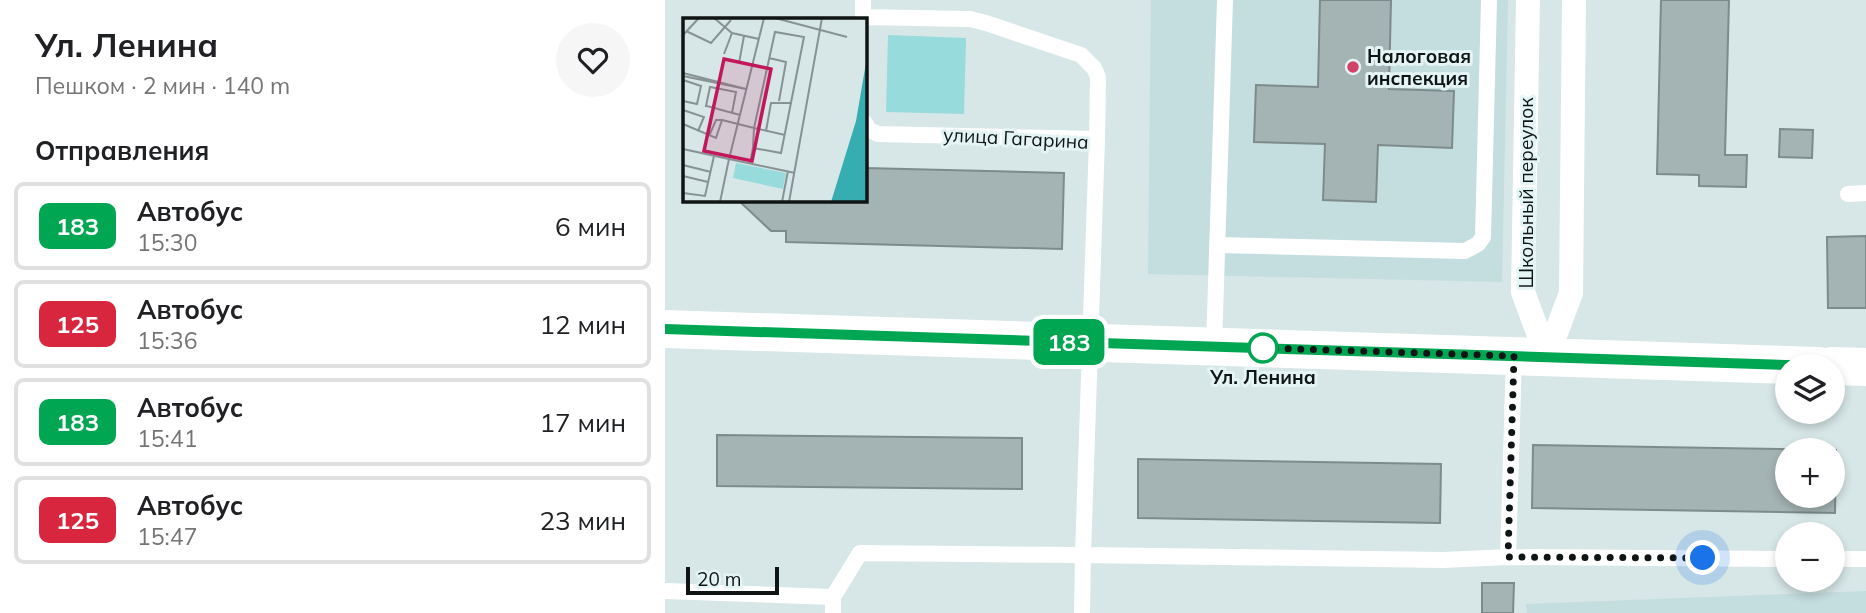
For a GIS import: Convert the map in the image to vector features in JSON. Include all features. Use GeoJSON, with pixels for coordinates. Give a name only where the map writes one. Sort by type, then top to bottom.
{"type":"FeatureCollection","features":[{"type":"Feature","properties":{"kind":"main road"},"geometry":{"type":"LineString","coordinates":[[665,329],[1775,365]]}},
{"type":"Feature","properties":{"kind":"main road"},"geometry":{"type":"LineString","coordinates":[[1845,366],[1866,367]]}},
{"type":"Feature","properties":{"kind":"street","name":"Школьный переулок"},"geometry":{"type":"LineString","coordinates":[[1528,0],[1523,292],[1530,357]]}},
{"type":"Feature","properties":{"kind":"street"},"geometry":{"type":"LineString","coordinates":[[1530,357],[1571,292],[1574,0]]}},
{"type":"Feature","properties":{"kind":"lane"},"geometry":{"type":"LineString","coordinates":[[1214,347],[1225,0]]}},
{"type":"Feature","properties":{"kind":"lane"},"geometry":{"type":"LineString","coordinates":[[1217,245],[1465,251],[1478,244],[1483,237],[1489,0]]}},
{"type":"Feature","properties":{"kind":"lane"},"geometry":{"type":"LineString","coordinates":[[863,12],[969,19],[1081,55],[1094,68],[1098,77],[1097,139]]}},
{"type":"Feature","properties":{"kind":"lane","name":"улица Гагарина"},"geometry":{"type":"LineString","coordinates":[[866,125],[869,130],[878,134],[1097,139],[1082,613]]}},
{"type":"Feature","properties":{"kind":"lane"},"geometry":{"type":"LineString","coordinates":[[1848,194],[1866,194]]}},
{"type":"Feature","properties":{"kind":"lane"},"geometry":{"type":"LineString","coordinates":[[1508,557],[1530,357]]}},
{"type":"Feature","properties":{"kind":"lane"},"geometry":{"type":"LineString","coordinates":[[665,591],[833,605],[860,553],[1443,560],[1508,557],[1775,559]]}},
{"type":"Feature","properties":{"kind":"lane"},"geometry":{"type":"LineString","coordinates":[[1845,559],[1866,559]]}},
{"type":"Feature","properties":{"kind":"shaded area"},"geometry":{"type":"Polygon","coordinates":[[[1151,0],[1508,0],[1502,282],[1148,274],[1151,0]]]}},
{"type":"Feature","properties":{"kind":"shaded area"},"geometry":{"type":"Polygon","coordinates":[[[888,35],[966,38],[964,114],[886,112],[888,35]]]}},
{"type":"Feature","properties":{"kind":"shaded area"},"geometry":{"type":"Polygon","coordinates":[[[1866,591],[1866,613],[1527,613],[1526,604],[1845,592],[1866,591]]]}},
{"type":"Feature","properties":{"kind":"building"},"geometry":{"type":"Polygon","coordinates":[[[1320,0],[1391,0],[1389,89],[1454,91],[1452,148],[1378,145],[1376,202],[1323,200],[1325,144],[1254,142],[1256,85],[1318,87],[1320,0]]]}},
{"type":"Feature","properties":{"kind":"building"},"geometry":{"type":"Polygon","coordinates":[[[1661,0],[1729,0],[1725,155],[1747,155],[1746,187],[1699,186],[1699,175],[1657,174],[1661,0]]]}},
{"type":"Feature","properties":{"kind":"building"},"geometry":{"type":"Polygon","coordinates":[[[1780,129],[1813,130],[1812,158],[1779,157],[1780,129]]]}},
{"type":"Feature","properties":{"kind":"building"},"geometry":{"type":"Polygon","coordinates":[[[866,168],[1064,173],[1062,249],[786,242],[786,231],[771,231],[739,201],[866,201],[866,168]]]}},
{"type":"Feature","properties":{"kind":"building"},"geometry":{"type":"Polygon","coordinates":[[[1866,236],[1866,308],[1828,308],[1827,237],[1866,236]]]}},
{"type":"Feature","properties":{"kind":"building"},"geometry":{"type":"Polygon","coordinates":[[[717,435],[1022,438],[1022,489],[717,486],[717,435]]]}},
{"type":"Feature","properties":{"kind":"building"},"geometry":{"type":"Polygon","coordinates":[[[1533,445],[1775,449],[1775,508],[1835,508],[1835,513],[1532,508],[1533,445]]]}},
{"type":"Feature","properties":{"kind":"building"},"geometry":{"type":"Polygon","coordinates":[[[1138,459],[1441,464],[1440,523],[1138,518],[1138,459]]]}},
{"type":"Feature","properties":{"kind":"building"},"geometry":{"type":"Polygon","coordinates":[[[1482,583],[1514,583],[1513,613],[1482,613],[1482,583]]]}},
{"type":"Feature","properties":{"kind":"bus line","name":"183"},"geometry":{"type":"LineString","coordinates":[[665,329],[1775,365]]}},
{"type":"Feature","properties":{"kind":"place","name":"Налоговая инспекция"},"geometry":{"type":"Point","coordinates":[1353,67]}},
{"type":"Feature","properties":{"kind":"place","name":"Ул. Ленина"},"geometry":{"type":"Point","coordinates":[1263,348]}},
{"type":"Feature","properties":{"kind":"route"},"geometry":{"type":"LineString","coordinates":[[1263,348],[1514,356],[1508,557],[1703,558]]}}]}
